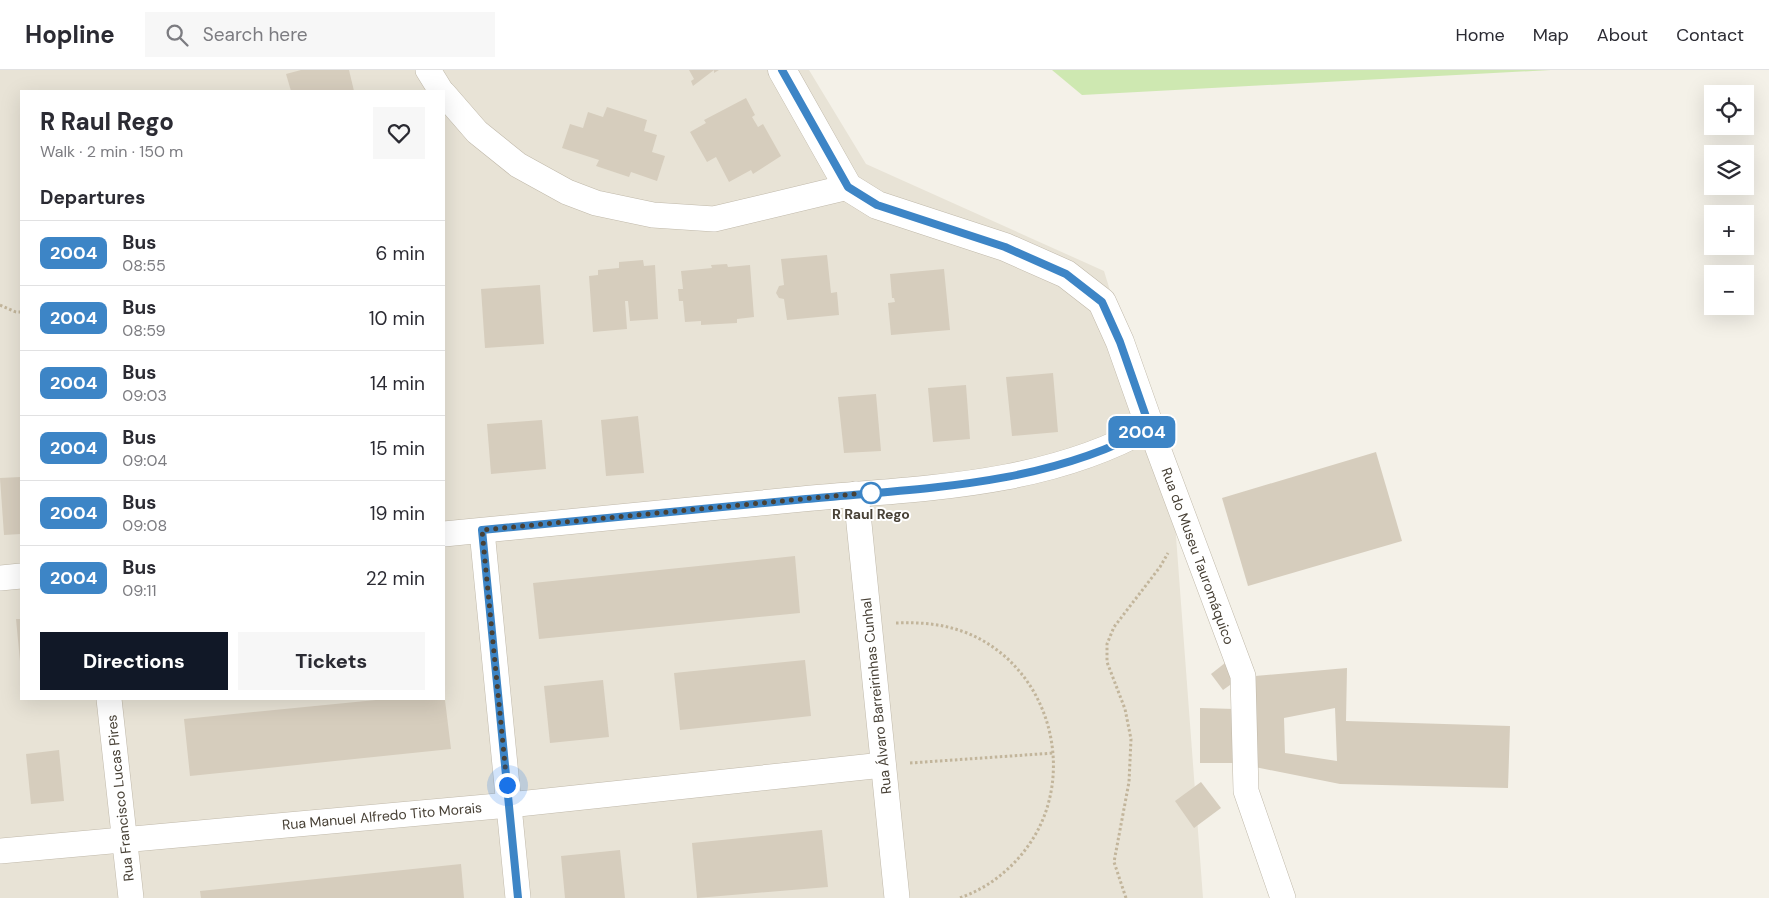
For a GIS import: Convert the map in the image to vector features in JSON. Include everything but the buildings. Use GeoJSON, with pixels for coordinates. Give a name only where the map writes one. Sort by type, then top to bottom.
{"type":"FeatureCollection","features":[{"type":"Feature","properties":{"kind":"street"},"geometry":{"type":"LineString","coordinates":[[428,70],[440,90]]}},
{"type":"Feature","properties":{"kind":"street","name":"Rua do Museu Tauromáquico"},"geometry":{"type":"LineString","coordinates":[[782,70],[848,187],[877,205],[1005,247],[1066,274],[1102,302],[1120,342],[1150,428],[1243,676],[1246,791],[1283,898]]}},
{"type":"Feature","properties":{"kind":"street"},"geometry":{"type":"LineString","coordinates":[[445,95],[477,132],[518,165],[567,192],[596,203],[653,215],[714,219],[848,187]]}},
{"type":"Feature","properties":{"kind":"street"},"geometry":{"type":"LineString","coordinates":[[445,534],[856,494],[950,487],[1060,466],[1119,445],[1150,428]]}},
{"type":"Feature","properties":{"kind":"street","name":"Rua Álvaro Barreirinhas Cunhal"},"geometry":{"type":"LineString","coordinates":[[856,494],[897,898]]}},
{"type":"Feature","properties":{"kind":"street"},"geometry":{"type":"LineString","coordinates":[[482,530],[518,898]]}},
{"type":"Feature","properties":{"kind":"street"},"geometry":{"type":"LineString","coordinates":[[0,578],[20,576]]}},
{"type":"Feature","properties":{"kind":"street","name":"Rua Francisco Lucas Pires"},"geometry":{"type":"LineString","coordinates":[[109,700],[131,898]]}},
{"type":"Feature","properties":{"kind":"street","name":"Rua Manuel Alfredo Tito Morais"},"geometry":{"type":"LineString","coordinates":[[0,851],[124,838],[509,805],[883,765]]}},
{"type":"Feature","properties":{"kind":"path"},"geometry":{"type":"LineString","coordinates":[[0,305],[20,312]]}},
{"type":"Feature","properties":{"kind":"path"},"geometry":{"type":"LineString","coordinates":[[1126,898],[1114,862],[1130,782],[1131,739],[1125,709],[1107,662],[1107,644],[1114,627],[1160,567],[1185,522]]}},
{"type":"Feature","properties":{"kind":"path"},"geometry":{"type":"LineString","coordinates":[[869,625],[918,622],[943,625],[968,633],[990,645],[1011,662],[1036,696],[1050,728],[1054,753],[1054,778],[1049,803],[1040,827],[1027,848],[1010,868],[990,883],[959,898]]}},
{"type":"Feature","properties":{"kind":"path"},"geometry":{"type":"LineString","coordinates":[[883,765],[1054,753]]}},
{"type":"Feature","properties":{"kind":"shaded area"},"geometry":{"type":"Polygon","coordinates":[[[0,70],[809,70],[866,164],[1104,271],[1173,496],[1203,898],[0,898],[0,70]]]}},
{"type":"Feature","properties":{"kind":"green space"},"geometry":{"type":"Polygon","coordinates":[[[1052,70],[1551,70],[1082,95],[1052,70]]]}},
{"type":"Feature","properties":{"kind":"bus line","name":"2004"},"geometry":{"type":"LineString","coordinates":[[518,898],[482,530],[856,494],[950,487],[1060,466],[1119,445],[1150,428],[1120,342],[1102,302],[1066,274],[1005,247],[877,205],[848,187],[782,70]]}},
{"type":"Feature","properties":{"kind":"place","name":"R Raul Rego"},"geometry":{"type":"Point","coordinates":[871,493]}},
{"type":"Feature","properties":{"kind":"route"},"geometry":{"type":"LineString","coordinates":[[507,785],[482,530],[875,492],[871,493]]}}]}
